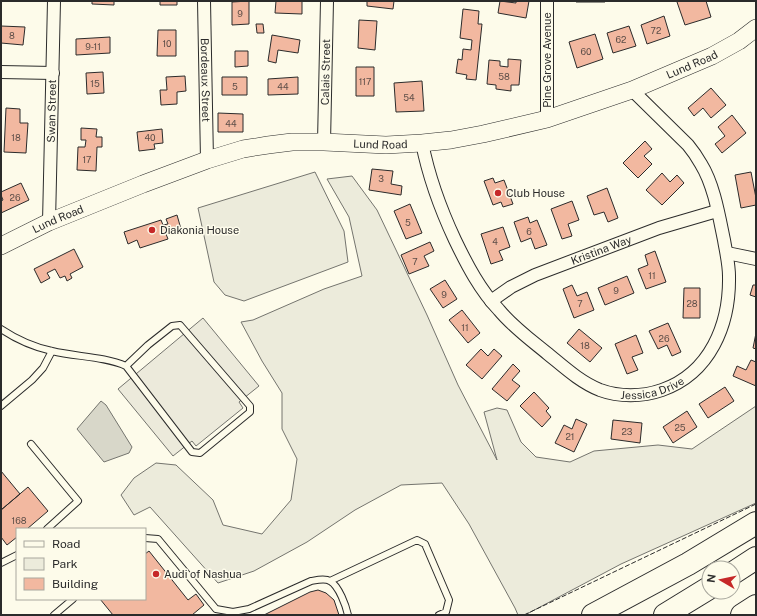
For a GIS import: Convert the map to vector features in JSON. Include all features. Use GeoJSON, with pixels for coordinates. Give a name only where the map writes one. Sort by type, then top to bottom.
{"type":"FeatureCollection","features":[{"type":"Feature","properties":{"kind":"highway"},"geometry":{"type":"LineString","coordinates":[[593,615],[682,567],[756,523]]}},
{"type":"Feature","properties":{"kind":"highway"},"geometry":{"type":"LineString","coordinates":[[741,568],[756,558]]}},
{"type":"Feature","properties":{"kind":"highway"},"geometry":{"type":"LineString","coordinates":[[665,615],[701,593]]}},
{"type":"Feature","properties":{"kind":"highway"},"geometry":{"type":"LineString","coordinates":[[742,615],[756,606]]}},
{"type":"Feature","properties":{"kind":"street","name":"Swan Street"},"geometry":{"type":"LineString","coordinates":[[49,222],[54,1]]}},
{"type":"Feature","properties":{"kind":"street","name":"Bordeaux Street"},"geometry":{"type":"LineString","coordinates":[[204,1],[207,160]]}},
{"type":"Feature","properties":{"kind":"street","name":"Calais Street"},"geometry":{"type":"LineString","coordinates":[[324,142],[327,1]]}},
{"type":"Feature","properties":{"kind":"street","name":"Pine Grove Avenue"},"geometry":{"type":"LineString","coordinates":[[547,1],[547,119]]}},
{"type":"Feature","properties":{"kind":"street","name":"Lund Road"},"geometry":{"type":"LineString","coordinates":[[1,246],[49,222],[143,184],[207,160],[243,149],[292,142],[386,145],[422,143],[451,140],[483,134],[547,119],[632,90],[712,56],[739,41],[756,28]]}},
{"type":"Feature","properties":{"kind":"street"},"geometry":{"type":"LineString","coordinates":[[1,72],[53,73]]}},
{"type":"Feature","properties":{"kind":"street","name":"Jessica Drive"},"geometry":{"type":"LineString","coordinates":[[422,143],[430,176],[442,210],[462,255],[474,277],[499,311],[576,376],[588,384],[600,390],[621,394],[642,395],[656,392],[669,388],[693,373],[711,351],[718,339],[726,311],[729,276],[727,253],[718,211],[710,184],[702,165],[688,145],[632,90]]}},
{"type":"Feature","properties":{"kind":"street","name":"Kristina Way"},"geometry":{"type":"LineString","coordinates":[[491,301],[511,287],[535,275],[659,228],[718,211]]}},
{"type":"Feature","properties":{"kind":"street"},"geometry":{"type":"LineString","coordinates":[[727,253],[756,259]]}},
{"type":"Feature","properties":{"kind":"lane"},"geometry":{"type":"LineString","coordinates":[[1,329],[18,339],[52,352],[116,362],[126,366],[192,452],[200,453],[250,412],[250,406],[180,325],[172,326],[148,345],[126,366]]}},
{"type":"Feature","properties":{"kind":"lane"},"geometry":{"type":"LineString","coordinates":[[1,406],[32,380],[43,368],[52,352]]}},
{"type":"Feature","properties":{"kind":"lane"},"geometry":{"type":"LineString","coordinates":[[31,444],[78,501],[48,528]]}},
{"type":"Feature","properties":{"kind":"lane"},"geometry":{"type":"LineString","coordinates":[[146,538],[158,539],[216,609],[233,612],[249,609],[311,581],[330,581],[417,540],[425,544],[449,600],[446,612],[439,615]]}},
{"type":"Feature","properties":{"kind":"lane"},"geometry":{"type":"LineString","coordinates":[[1,563],[16,556]]}},
{"type":"Feature","properties":{"kind":"lane"},"geometry":{"type":"LineString","coordinates":[[330,581],[343,599],[348,615]]}},
{"type":"Feature","properties":{"kind":"lane"},"geometry":{"type":"LineString","coordinates":[[54,615],[72,600]]}},
{"type":"Feature","properties":{"kind":"green space"},"geometry":{"type":"Polygon","coordinates":[[[315,172],[344,231],[348,262],[244,301],[225,295],[214,282],[198,208],[315,172]]]}},
{"type":"Feature","properties":{"kind":"green space"},"geometry":{"type":"Polygon","coordinates":[[[352,176],[377,210],[427,315],[458,385],[497,460],[484,412],[497,408],[507,410],[521,442],[536,457],[570,462],[594,451],[658,445],[692,449],[756,406],[756,503],[621,564],[525,615],[518,615],[469,524],[442,483],[401,485],[355,510],[307,542],[254,571],[218,583],[150,507],[134,515],[121,495],[134,478],[156,463],[176,465],[213,500],[223,525],[262,534],[291,500],[297,459],[282,429],[282,393],[262,361],[241,322],[253,320],[324,289],[362,276],[349,217],[327,179],[352,176]]]}},
{"type":"Feature","properties":{"kind":"shaded area"},"geometry":{"type":"Polygon","coordinates":[[[203,318],[259,386],[239,402],[243,408],[196,446],[192,441],[173,456],[118,389],[203,318]]]}},
{"type":"Feature","properties":{"kind":"shaded area"},"geometry":{"type":"Polygon","coordinates":[[[101,401],[106,405],[132,447],[129,453],[104,462],[77,429],[101,401]]]}},
{"type":"Feature","properties":{"kind":"building"},"geometry":{"type":"Polygon","coordinates":[[[92,1],[114,1],[114,5],[92,4],[92,1]]]}},
{"type":"Feature","properties":{"kind":"building"},"geometry":{"type":"Polygon","coordinates":[[[160,1],[177,1],[177,5],[160,5],[160,1]]]}},
{"type":"Feature","properties":{"kind":"building"},"geometry":{"type":"Polygon","coordinates":[[[249,1],[249,24],[232,25],[232,2],[249,1]]]}},
{"type":"Feature","properties":{"kind":"building"},"geometry":{"type":"Polygon","coordinates":[[[276,1],[302,1],[302,14],[275,13],[276,1]]]}},
{"type":"Feature","properties":{"kind":"building"},"geometry":{"type":"Polygon","coordinates":[[[367,1],[394,1],[393,9],[367,6],[367,1]]]}},
{"type":"Feature","properties":{"kind":"building"},"geometry":{"type":"Polygon","coordinates":[[[500,1],[516,3],[516,1],[529,1],[526,18],[498,13],[500,1]]]}},
{"type":"Feature","properties":{"kind":"building"},"geometry":{"type":"Polygon","coordinates":[[[605,1],[605,2],[576,2],[605,1]]]}},
{"type":"Feature","properties":{"kind":"building"},"geometry":{"type":"Polygon","coordinates":[[[706,1],[711,17],[685,25],[677,2],[706,1]]]}},
{"type":"Feature","properties":{"kind":"building"},"geometry":{"type":"Polygon","coordinates":[[[463,9],[479,11],[478,24],[482,24],[476,80],[466,79],[467,75],[456,73],[458,59],[462,60],[463,49],[471,50],[472,40],[460,38],[463,9]]]}},
{"type":"Feature","properties":{"kind":"building"},"geometry":{"type":"Polygon","coordinates":[[[664,16],[670,36],[647,44],[641,25],[664,16]]]}},
{"type":"Feature","properties":{"kind":"building"},"geometry":{"type":"Polygon","coordinates":[[[359,20],[377,21],[375,50],[358,48],[359,20]]]}},
{"type":"Feature","properties":{"kind":"building"},"geometry":{"type":"Polygon","coordinates":[[[256,24],[263,24],[264,33],[257,33],[256,24]]]}},
{"type":"Feature","properties":{"kind":"building"},"geometry":{"type":"Polygon","coordinates":[[[1,26],[25,27],[23,45],[1,43],[1,26]]]}},
{"type":"Feature","properties":{"kind":"building"},"geometry":{"type":"Polygon","coordinates":[[[629,26],[636,46],[613,53],[607,33],[629,26]]]}},
{"type":"Feature","properties":{"kind":"building"},"geometry":{"type":"Polygon","coordinates":[[[158,30],[176,30],[176,56],[157,56],[158,30]]]}},
{"type":"Feature","properties":{"kind":"building"},"geometry":{"type":"Polygon","coordinates":[[[595,34],[603,59],[577,68],[569,42],[595,34]]]}},
{"type":"Feature","properties":{"kind":"building"},"geometry":{"type":"Polygon","coordinates":[[[272,35],[300,40],[298,53],[278,50],[276,63],[268,61],[272,35]]]}},
{"type":"Feature","properties":{"kind":"building"},"geometry":{"type":"Polygon","coordinates":[[[110,37],[110,53],[76,55],[76,39],[110,37]]]}},
{"type":"Feature","properties":{"kind":"building"},"geometry":{"type":"Polygon","coordinates":[[[235,51],[248,51],[248,66],[235,67],[235,51]]]}},
{"type":"Feature","properties":{"kind":"building"},"geometry":{"type":"Polygon","coordinates":[[[508,59],[521,60],[519,85],[511,85],[511,91],[496,89],[496,85],[487,84],[489,60],[500,61],[500,66],[508,67],[508,59]]]}},
{"type":"Feature","properties":{"kind":"building"},"geometry":{"type":"Polygon","coordinates":[[[356,67],[374,67],[374,96],[356,96],[356,67]]]}},
{"type":"Feature","properties":{"kind":"building"},"geometry":{"type":"Polygon","coordinates":[[[103,72],[104,93],[87,94],[86,73],[103,72]]]}},
{"type":"Feature","properties":{"kind":"building"},"geometry":{"type":"Polygon","coordinates":[[[185,76],[186,91],[177,92],[177,104],[161,105],[160,90],[167,90],[166,77],[185,76]]]}},
{"type":"Feature","properties":{"kind":"building"},"geometry":{"type":"Polygon","coordinates":[[[222,77],[247,77],[247,95],[222,95],[222,77]]]}},
{"type":"Feature","properties":{"kind":"building"},"geometry":{"type":"Polygon","coordinates":[[[298,77],[298,94],[268,95],[268,79],[298,77]]]}},
{"type":"Feature","properties":{"kind":"building"},"geometry":{"type":"Polygon","coordinates":[[[422,81],[424,111],[396,112],[394,83],[422,81]]]}},
{"type":"Feature","properties":{"kind":"building"},"geometry":{"type":"Polygon","coordinates":[[[711,88],[726,105],[711,118],[703,108],[694,116],[688,108],[711,88]]]}},
{"type":"Feature","properties":{"kind":"building"},"geometry":{"type":"Polygon","coordinates":[[[6,108],[20,109],[20,123],[28,123],[26,153],[4,152],[6,108]]]}},
{"type":"Feature","properties":{"kind":"building"},"geometry":{"type":"Polygon","coordinates":[[[218,113],[243,114],[243,132],[218,132],[218,113]]]}},
{"type":"Feature","properties":{"kind":"building"},"geometry":{"type":"Polygon","coordinates":[[[732,115],[746,133],[722,153],[715,144],[725,136],[718,127],[732,115]]]}},
{"type":"Feature","properties":{"kind":"building"},"geometry":{"type":"Polygon","coordinates":[[[81,128],[97,129],[96,137],[102,137],[102,147],[97,147],[96,171],[77,170],[78,147],[85,147],[86,140],[81,140],[81,128]]]}},
{"type":"Feature","properties":{"kind":"building"},"geometry":{"type":"Polygon","coordinates":[[[162,129],[163,143],[154,144],[155,149],[139,151],[137,132],[162,129]]]}},
{"type":"Feature","properties":{"kind":"building"},"geometry":{"type":"Polygon","coordinates":[[[645,141],[652,149],[644,156],[652,164],[638,178],[623,163],[645,141]]]}},
{"type":"Feature","properties":{"kind":"building"},"geometry":{"type":"Polygon","coordinates":[[[372,169],[393,171],[391,184],[402,186],[401,195],[369,190],[372,169]]]}},
{"type":"Feature","properties":{"kind":"building"},"geometry":{"type":"Polygon","coordinates":[[[751,172],[756,205],[741,208],[735,175],[751,172]]]}},
{"type":"Feature","properties":{"kind":"building"},"geometry":{"type":"Polygon","coordinates":[[[662,173],[670,182],[677,175],[684,183],[662,205],[646,190],[662,173]]]}},
{"type":"Feature","properties":{"kind":"building","name":"Club House"},"geometry":{"type":"Polygon","coordinates":[[[493,178],[495,183],[504,180],[513,204],[503,207],[501,202],[493,205],[484,181],[493,178]]]}},
{"type":"Feature","properties":{"kind":"building"},"geometry":{"type":"Polygon","coordinates":[[[21,183],[29,200],[1,213],[1,201],[3,200],[1,192],[21,183]]]}},
{"type":"Feature","properties":{"kind":"building"},"geometry":{"type":"Polygon","coordinates":[[[607,188],[618,218],[608,222],[604,212],[594,215],[587,196],[607,188]]]}},
{"type":"Feature","properties":{"kind":"building"},"geometry":{"type":"Polygon","coordinates":[[[572,201],[579,220],[568,224],[572,236],[562,239],[551,209],[572,201]]]}},
{"type":"Feature","properties":{"kind":"building"},"geometry":{"type":"Polygon","coordinates":[[[410,204],[422,233],[406,239],[394,211],[410,204]]]}},
{"type":"Feature","properties":{"kind":"building","name":"Diakonia House"},"geometry":{"type":"Polygon","coordinates":[[[177,215],[181,229],[166,234],[168,239],[140,248],[137,240],[128,244],[124,232],[161,220],[163,225],[168,224],[166,219],[177,215]]]}},
{"type":"Feature","properties":{"kind":"building"},"geometry":{"type":"Polygon","coordinates":[[[528,217],[530,223],[537,220],[547,245],[535,249],[531,238],[521,242],[514,222],[528,217]]]}},
{"type":"Feature","properties":{"kind":"building"},"geometry":{"type":"Polygon","coordinates":[[[503,227],[510,247],[499,251],[503,260],[491,264],[481,234],[503,227]]]}},
{"type":"Feature","properties":{"kind":"building"},"geometry":{"type":"Polygon","coordinates":[[[430,242],[434,251],[424,256],[429,266],[409,274],[401,255],[430,242]]]}},
{"type":"Feature","properties":{"kind":"building"},"geometry":{"type":"Polygon","coordinates":[[[74,249],[83,267],[70,274],[72,278],[67,281],[65,276],[60,278],[55,269],[47,273],[50,278],[41,283],[34,269],[74,249]]]}},
{"type":"Feature","properties":{"kind":"building"},"geometry":{"type":"Polygon","coordinates":[[[655,251],[666,282],[646,289],[638,269],[648,265],[645,255],[655,251]]]}},
{"type":"Feature","properties":{"kind":"building"},"geometry":{"type":"Polygon","coordinates":[[[627,276],[634,293],[605,305],[598,288],[627,276]]]}},
{"type":"Feature","properties":{"kind":"building"},"geometry":{"type":"Polygon","coordinates":[[[445,280],[457,299],[443,308],[430,289],[445,280]]]}},
{"type":"Feature","properties":{"kind":"building"},"geometry":{"type":"Polygon","coordinates":[[[572,285],[577,296],[587,292],[594,310],[574,318],[563,289],[572,285]]]}},
{"type":"Feature","properties":{"kind":"building"},"geometry":{"type":"Polygon","coordinates":[[[753,285],[756,285],[756,297],[750,295],[753,285]]]}},
{"type":"Feature","properties":{"kind":"building"},"geometry":{"type":"Polygon","coordinates":[[[684,288],[700,288],[700,318],[683,318],[684,288]]]}},
{"type":"Feature","properties":{"kind":"building"},"geometry":{"type":"Polygon","coordinates":[[[462,310],[480,333],[468,343],[449,320],[462,310]]]}},
{"type":"Feature","properties":{"kind":"building"},"geometry":{"type":"Polygon","coordinates":[[[668,323],[681,352],[672,356],[667,345],[658,349],[649,331],[668,323]]]}},
{"type":"Feature","properties":{"kind":"building"},"geometry":{"type":"Polygon","coordinates":[[[579,329],[602,348],[590,362],[567,343],[579,329]]]}},
{"type":"Feature","properties":{"kind":"building"},"geometry":{"type":"Polygon","coordinates":[[[756,333],[756,349],[753,348],[756,333]]]}},
{"type":"Feature","properties":{"kind":"building"},"geometry":{"type":"Polygon","coordinates":[[[636,335],[643,353],[632,357],[638,370],[627,374],[615,344],[636,335]]]}},
{"type":"Feature","properties":{"kind":"building"},"geometry":{"type":"Polygon","coordinates":[[[481,349],[488,356],[494,349],[502,356],[482,379],[466,365],[481,349]]]}},
{"type":"Feature","properties":{"kind":"building"},"geometry":{"type":"Polygon","coordinates":[[[751,360],[756,362],[756,386],[733,376],[737,366],[746,370],[751,360]]]}},
{"type":"Feature","properties":{"kind":"building"},"geometry":{"type":"Polygon","coordinates":[[[513,364],[520,371],[512,380],[520,386],[507,401],[492,389],[513,364]]]}},
{"type":"Feature","properties":{"kind":"building"},"geometry":{"type":"Polygon","coordinates":[[[725,387],[734,401],[708,418],[699,404],[725,387]]]}},
{"type":"Feature","properties":{"kind":"building"},"geometry":{"type":"Polygon","coordinates":[[[534,392],[549,408],[546,411],[551,417],[542,427],[520,406],[534,392]]]}},
{"type":"Feature","properties":{"kind":"building"},"geometry":{"type":"Polygon","coordinates":[[[687,411],[697,427],[673,443],[663,427],[687,411]]]}},
{"type":"Feature","properties":{"kind":"building"},"geometry":{"type":"Polygon","coordinates":[[[576,419],[587,424],[574,452],[555,443],[564,425],[572,429],[576,419]]]}},
{"type":"Feature","properties":{"kind":"building"},"geometry":{"type":"Polygon","coordinates":[[[613,420],[642,423],[640,443],[611,439],[613,420]]]}},
{"type":"Feature","properties":{"kind":"building"},"geometry":{"type":"Polygon","coordinates":[[[1,471],[20,494],[1,510],[1,471]]]}},
{"type":"Feature","properties":{"kind":"building"},"geometry":{"type":"Polygon","coordinates":[[[28,487],[48,511],[28,528],[16,528],[16,538],[7,545],[1,537],[1,510],[28,487]]]}},
{"type":"Feature","properties":{"kind":"building","name":"Audi of Nashua"},"geometry":{"type":"Polygon","coordinates":[[[149,551],[188,600],[196,594],[204,605],[192,615],[113,615],[101,600],[146,600],[146,553],[149,551]]]}},
{"type":"Feature","properties":{"kind":"building"},"geometry":{"type":"Polygon","coordinates":[[[318,590],[326,593],[334,600],[339,615],[264,615],[310,592],[318,590]]]}},
{"type":"Feature","properties":{"kind":"fence"},"geometry":{"type":"LineString","coordinates":[[524,615],[756,504]]}},
{"type":"Feature","properties":{"kind":"place","name":"Club House"},"geometry":{"type":"Point","coordinates":[498,193]}},
{"type":"Feature","properties":{"kind":"place","name":"Diakonia House"},"geometry":{"type":"Point","coordinates":[152,230]}},
{"type":"Feature","properties":{"kind":"place","name":"Audi of Nashua"},"geometry":{"type":"Point","coordinates":[156,574]}}]}
